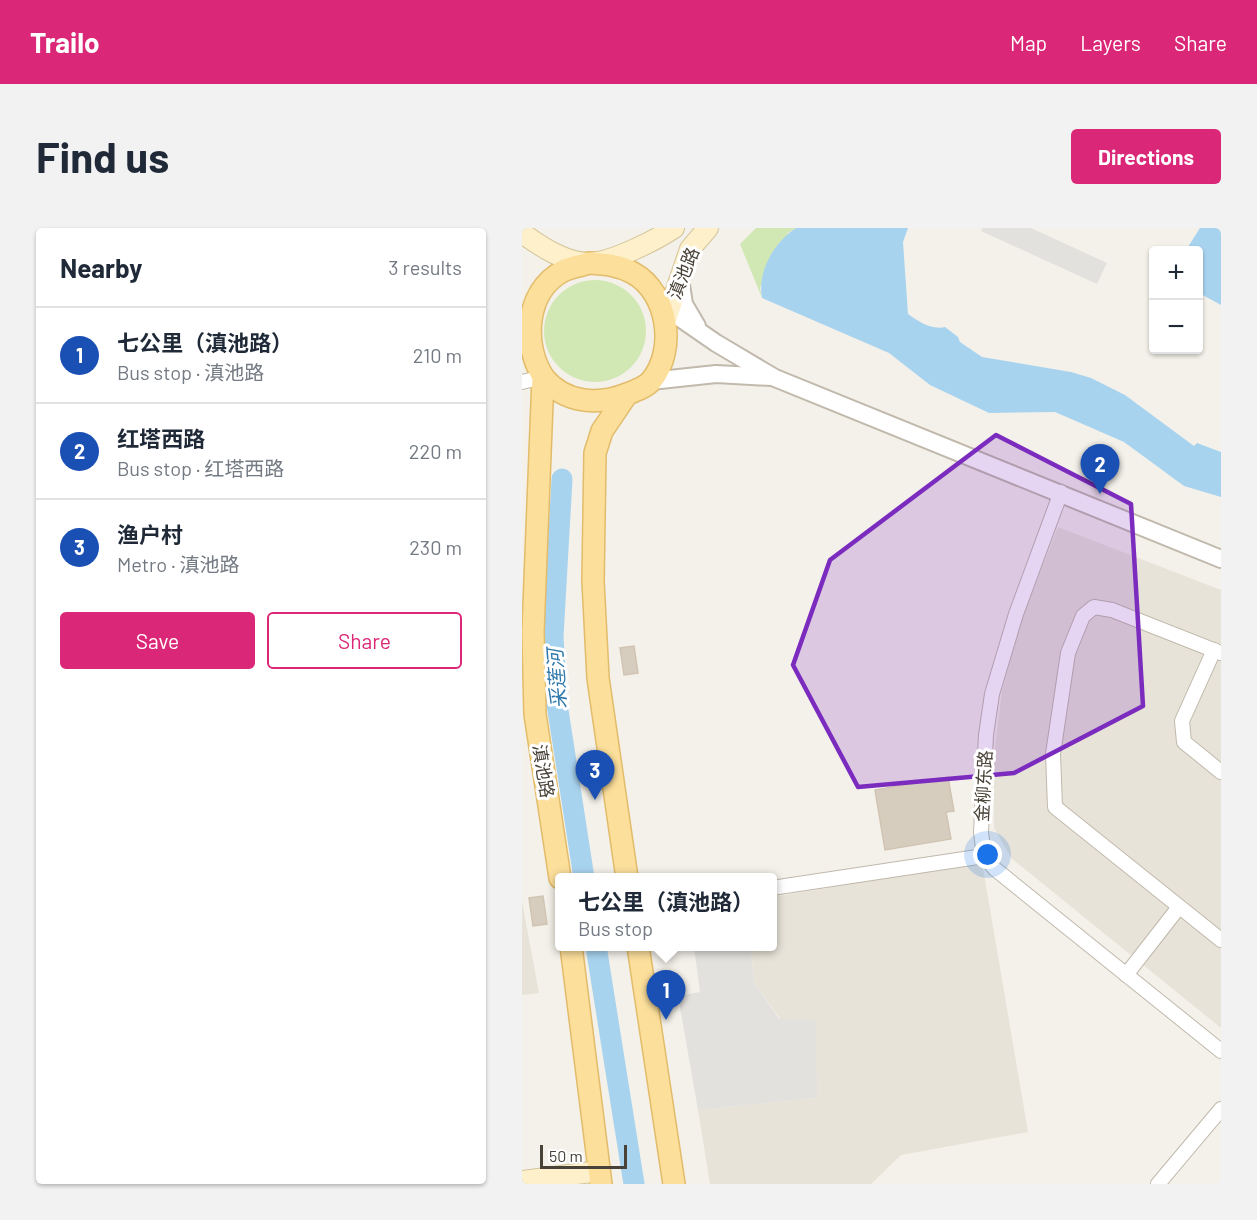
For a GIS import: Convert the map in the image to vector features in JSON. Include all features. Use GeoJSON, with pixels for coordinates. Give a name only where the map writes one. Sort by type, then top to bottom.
{"type":"FeatureCollection","features":[{"type":"Feature","properties":{"kind":"main road","name":"滇池路"},"geometry":{"type":"LineString","coordinates":[[589,263],[654,241],[674,228]]}},
{"type":"Feature","properties":{"kind":"main road","name":"滇池路"},"geometry":{"type":"LineString","coordinates":[[665,312],[690,249],[708,228]]}},
{"type":"Feature","properties":{"kind":"main road"},"geometry":{"type":"LineString","coordinates":[[522,233],[543,248],[589,263],[616,265],[635,274],[657,295],[665,312],[664,350],[651,381],[607,402],[575,399],[557,389],[543,377],[528,345],[522,312]]}},
{"type":"Feature","properties":{"kind":"main road"},"geometry":{"type":"LineString","coordinates":[[528,345],[530,313],[544,287],[563,271],[589,263]]}},
{"type":"Feature","properties":{"kind":"main road","name":"滇池路"},"geometry":{"type":"LineString","coordinates":[[543,377],[533,632],[535,714],[559,873]]}},
{"type":"Feature","properties":{"kind":"main road"},"geometry":{"type":"LineString","coordinates":[[626,873],[598,678],[593,581],[595,453],[602,431],[627,394]]}},
{"type":"Feature","properties":{"kind":"main road"},"geometry":{"type":"LineString","coordinates":[[572,951],[599,1172]]}},
{"type":"Feature","properties":{"kind":"main road"},"geometry":{"type":"LineString","coordinates":[[639,951],[674,1184]]}},
{"type":"Feature","properties":{"kind":"main road"},"geometry":{"type":"LineString","coordinates":[[522,1169],[599,1172]]}},
{"type":"Feature","properties":{"kind":"main road"},"geometry":{"type":"LineString","coordinates":[[522,1181],[599,1172]]}},
{"type":"Feature","properties":{"kind":"street"},"geometry":{"type":"LineString","coordinates":[[680,277],[684,304],[699,329]]}},
{"type":"Feature","properties":{"kind":"street"},"geometry":{"type":"LineString","coordinates":[[665,312],[699,329],[716,343],[775,378],[1061,492],[1221,559]]}},
{"type":"Feature","properties":{"kind":"street"},"geometry":{"type":"LineString","coordinates":[[651,381],[716,374],[775,378]]}},
{"type":"Feature","properties":{"kind":"street"},"geometry":{"type":"LineString","coordinates":[[522,382],[543,377]]}},
{"type":"Feature","properties":{"kind":"street","name":"金柳东路"},"geometry":{"type":"LineString","coordinates":[[984,856],[981,832],[986,735],[992,694],[1016,614],[1061,492]]}},
{"type":"Feature","properties":{"kind":"street"},"geometry":{"type":"LineString","coordinates":[[1221,772],[1184,742],[1182,721],[1218,651],[1112,610],[1094,607],[1083,616],[1068,654],[1053,754],[1055,807],[1221,940]]}},
{"type":"Feature","properties":{"kind":"street"},"geometry":{"type":"LineString","coordinates":[[777,887],[984,856],[995,869],[1221,1051]]}},
{"type":"Feature","properties":{"kind":"street"},"geometry":{"type":"LineString","coordinates":[[1126,975],[1179,907]]}},
{"type":"Feature","properties":{"kind":"street"},"geometry":{"type":"LineString","coordinates":[[1158,1184],[1221,1109]]}},
{"type":"Feature","properties":{"kind":"highlighted area"},"geometry":{"type":"Polygon","coordinates":[[[996,435],[1131,504],[1143,706],[1014,773],[858,787],[793,665],[830,560],[996,435]]]}},
{"type":"Feature","properties":{"kind":"shaded area"},"geometry":{"type":"Polygon","coordinates":[[[983,228],[1031,228],[1107,263],[1097,284],[981,231],[983,228]]]}},
{"type":"Feature","properties":{"kind":"shaded area"},"geometry":{"type":"Polygon","coordinates":[[[1058,527],[1221,590],[1221,1028],[1011,858],[994,828],[994,756],[1002,691],[1019,626],[1058,527]]]}},
{"type":"Feature","properties":{"kind":"shaded area"},"geometry":{"type":"Polygon","coordinates":[[[982,862],[1028,1132],[901,1155],[871,1184],[710,1184],[698,1110],[816,1098],[780,1019],[754,982],[751,951],[777,951],[777,896],[982,862]]]}},
{"type":"Feature","properties":{"kind":"shaded area"},"geometry":{"type":"Polygon","coordinates":[[[522,901],[539,993],[522,995],[522,901]]]}},
{"type":"Feature","properties":{"kind":"shaded area"},"geometry":{"type":"Polygon","coordinates":[[[695,951],[751,951],[754,982],[779,1019],[816,1020],[817,1098],[698,1110],[678,996],[700,992],[695,951]]]}},
{"type":"Feature","properties":{"kind":"green space"},"geometry":{"type":"Polygon","coordinates":[[[756,228],[796,228],[788,233],[760,288],[762,298],[740,244],[756,228]]]}},
{"type":"Feature","properties":{"kind":"green space"},"geometry":{"type":"Polygon","coordinates":[[[595,280],[615,284],[631,295],[642,311],[646,331],[642,351],[631,367],[615,378],[595,382],[575,378],[559,367],[548,351],[544,331],[548,311],[559,295],[575,284],[595,280]]]}},
{"type":"Feature","properties":{"kind":"water"},"geometry":{"type":"Polygon","coordinates":[[[796,228],[908,228],[903,242],[908,314],[930,326],[945,327],[958,337],[960,342],[982,357],[1071,372],[1091,378],[1125,395],[1194,446],[1197,443],[1221,452],[1221,497],[1184,486],[1124,442],[1055,412],[989,413],[930,385],[889,353],[762,298],[762,278],[769,258],[781,241],[796,228]]]}},
{"type":"Feature","properties":{"kind":"water"},"geometry":{"type":"Polygon","coordinates":[[[1200,228],[1221,228],[1221,305],[1203,295],[1203,246],[1189,246],[1200,228]]]}},
{"type":"Feature","properties":{"kind":"building"},"geometry":{"type":"Polygon","coordinates":[[[634,646],[638,673],[624,675],[620,648],[634,646]]]}},
{"type":"Feature","properties":{"kind":"building"},"geometry":{"type":"Polygon","coordinates":[[[948,777],[954,811],[946,812],[951,839],[885,850],[875,790],[948,777]]]}},
{"type":"Feature","properties":{"kind":"building"},"geometry":{"type":"Polygon","coordinates":[[[543,896],[547,924],[533,926],[529,898],[543,896]]]}},
{"type":"Feature","properties":{"kind":"waterway","name":"采莲河"},"geometry":{"type":"LineString","coordinates":[[562,479],[553,637],[557,704],[583,873]]}},
{"type":"Feature","properties":{"kind":"waterway","name":"采莲河"},"geometry":{"type":"LineString","coordinates":[[597,951],[634,1184]]}},
{"type":"Feature","properties":{"kind":"place","name":"红塔西路"},"geometry":{"type":"Point","coordinates":[1100,494]}},
{"type":"Feature","properties":{"kind":"place","name":"渔户村"},"geometry":{"type":"Point","coordinates":[595,800]}},
{"type":"Feature","properties":{"kind":"place","name":"七公里（滇池路）"},"geometry":{"type":"Point","coordinates":[666,1020]}}]}
